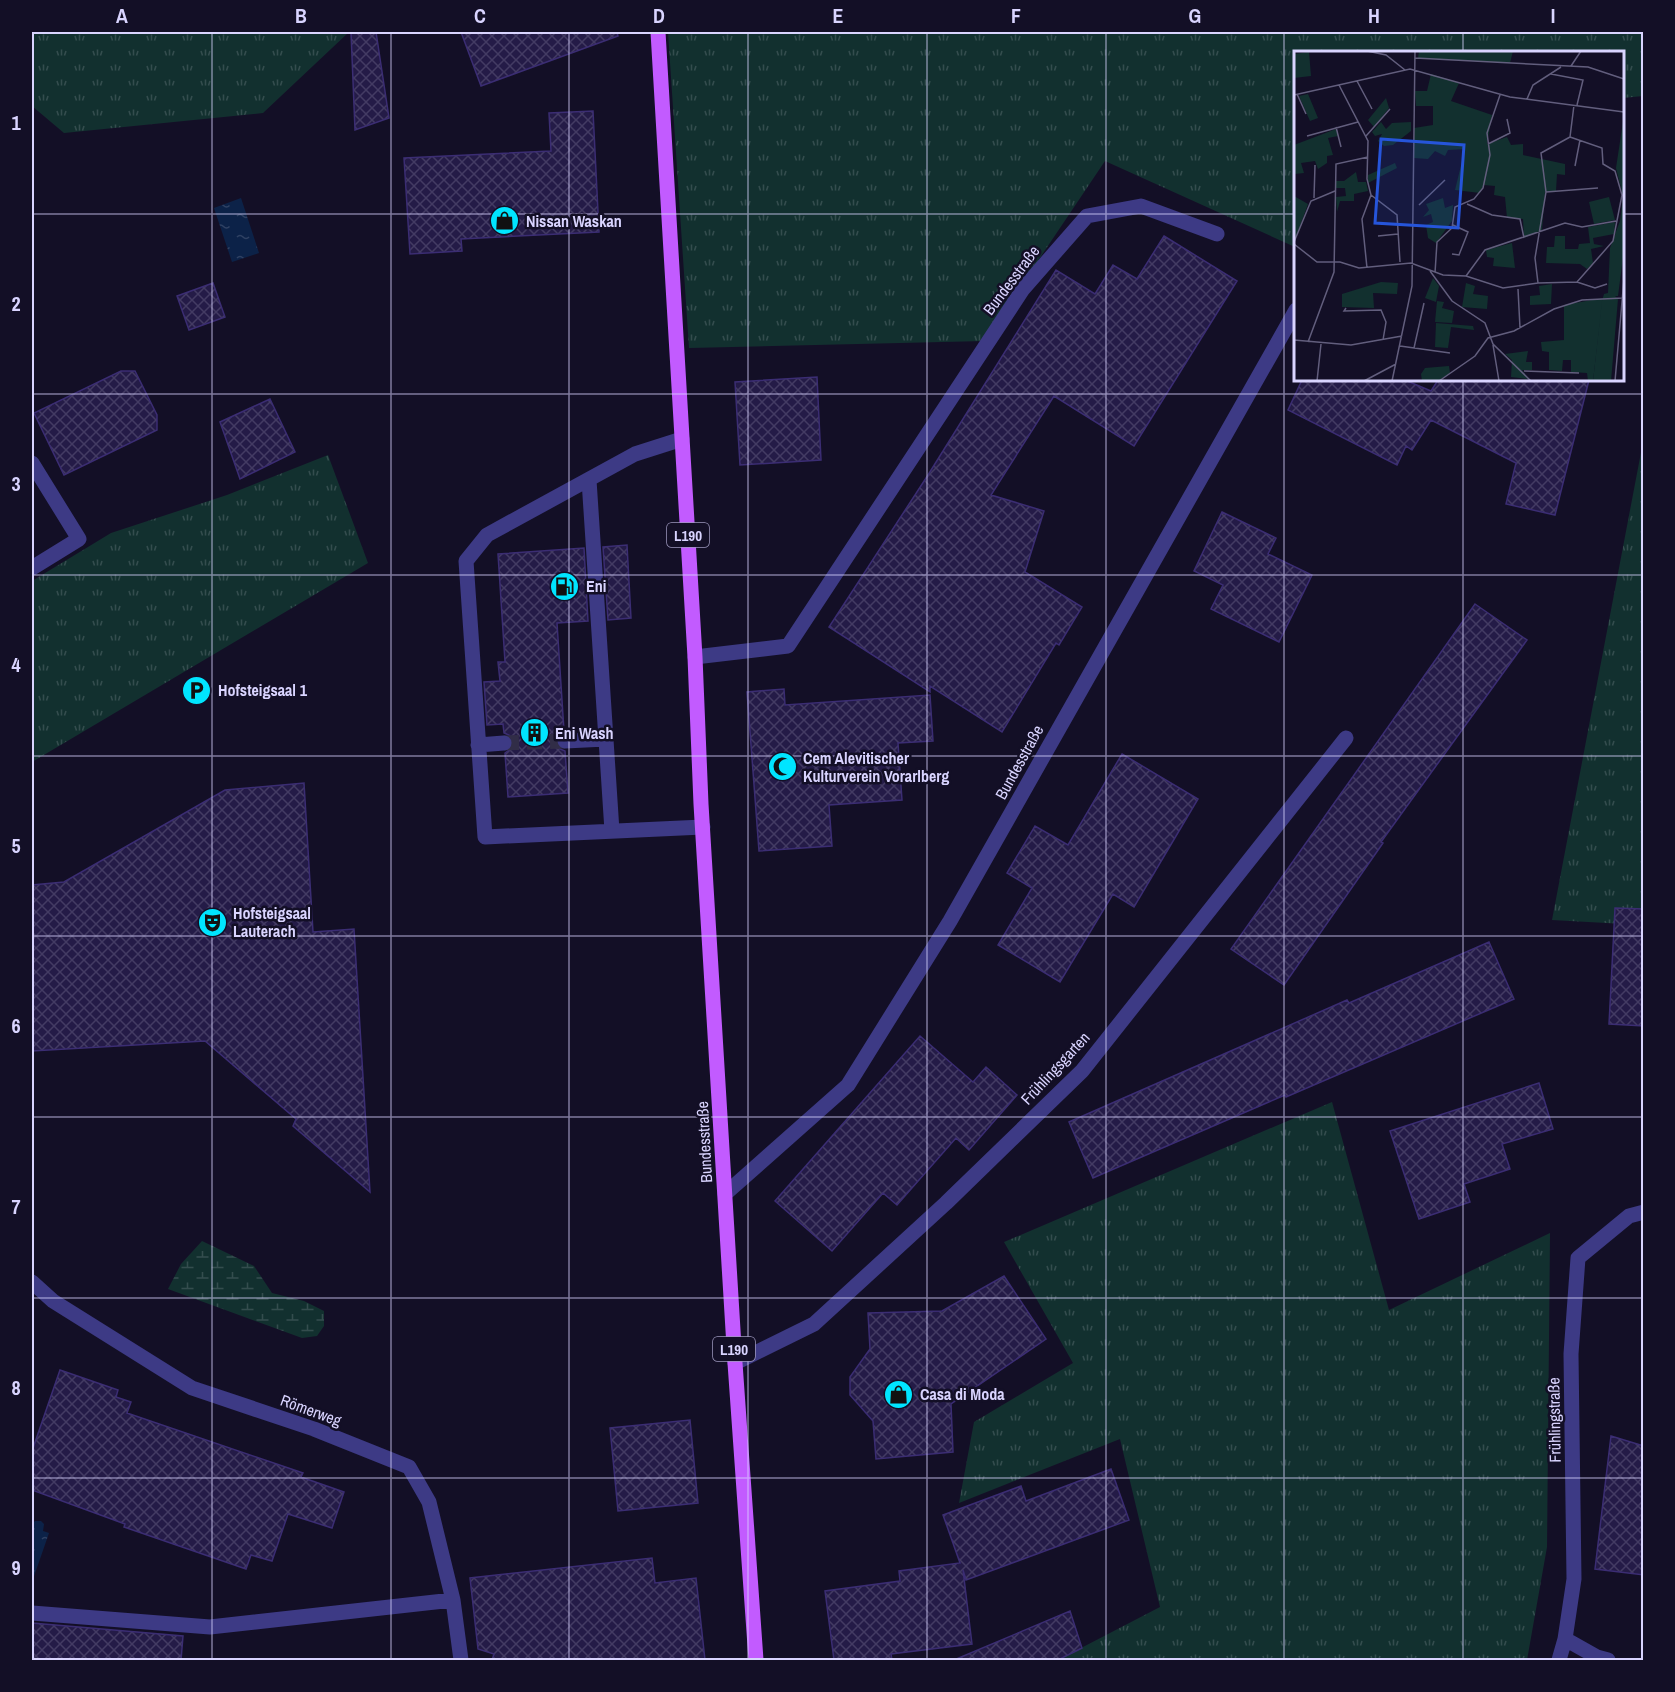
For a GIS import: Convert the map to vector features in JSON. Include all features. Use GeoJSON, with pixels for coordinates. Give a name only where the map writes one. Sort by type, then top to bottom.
{"type":"FeatureCollection","features":[{"type":"Feature","properties":{"kind":"main road","name":"Bundesstraße"},"geometry":{"type":"LineString","coordinates":[[658,32],[735,1363],[756,1660]]}},
{"type":"Feature","properties":{"kind":"street","name":"Bundesstraße"},"geometry":{"type":"LineString","coordinates":[[695,657],[788,646],[1023,289],[1087,216],[1141,206],[1217,234]]}},
{"type":"Feature","properties":{"kind":"street","name":"Bundesstraße"},"geometry":{"type":"LineString","coordinates":[[725,1194],[848,1085],[951,921],[1294,314]]}},
{"type":"Feature","properties":{"kind":"street"},"geometry":{"type":"LineString","coordinates":[[682,439],[635,454],[487,535],[466,561],[485,837],[703,827]]}},
{"type":"Feature","properties":{"kind":"street"},"geometry":{"type":"LineString","coordinates":[[32,463],[79,539],[32,568]]}},
{"type":"Feature","properties":{"kind":"street"},"geometry":{"type":"LineString","coordinates":[[590,480],[612,831]]}},
{"type":"Feature","properties":{"kind":"street","name":"Frühlingsgarten"},"geometry":{"type":"LineString","coordinates":[[735,1363],[814,1324],[946,1203],[1082,1071],[1346,738]]}},
{"type":"Feature","properties":{"kind":"street"},"geometry":{"type":"LineString","coordinates":[[564,741],[606,739]]}},
{"type":"Feature","properties":{"kind":"street"},"geometry":{"type":"LineString","coordinates":[[477,745],[504,743]]}},
{"type":"Feature","properties":{"kind":"street","name":"Frühlingstraße"},"geometry":{"type":"LineString","coordinates":[[1558,1660],[1565,1639],[1574,1579],[1572,1354],[1578,1258],[1629,1216],[1644,1212]]}},
{"type":"Feature","properties":{"kind":"street","name":"Römerweg"},"geometry":{"type":"LineString","coordinates":[[32,1282],[53,1301],[192,1388],[314,1429],[409,1467],[429,1502],[453,1600],[461,1660]]}},
{"type":"Feature","properties":{"kind":"street"},"geometry":{"type":"LineString","coordinates":[[32,1613],[210,1627],[453,1600]]}},
{"type":"Feature","properties":{"kind":"street"},"geometry":{"type":"LineString","coordinates":[[1565,1639],[1597,1657],[1608,1660]]}},
{"type":"Feature","properties":{"kind":"green space"},"geometry":{"type":"Polygon","coordinates":[[[32,32],[349,32],[263,113],[64,133],[32,106],[32,32]]]}},
{"type":"Feature","properties":{"kind":"green space"},"geometry":{"type":"Polygon","coordinates":[[[668,32],[1643,32],[1643,96],[1624,98],[1624,51],[1294,51],[1294,247],[1105,161],[984,341],[689,348],[668,32]]]}},
{"type":"Feature","properties":{"kind":"green space"},"geometry":{"type":"Polygon","coordinates":[[[1643,442],[1643,925],[1552,920],[1643,442]]]}},
{"type":"Feature","properties":{"kind":"green space"},"geometry":{"type":"Polygon","coordinates":[[[328,455],[368,563],[32,762],[32,581],[111,533],[227,495],[328,455]]]}},
{"type":"Feature","properties":{"kind":"green space"},"geometry":{"type":"Polygon","coordinates":[[[1332,1102],[1389,1310],[1550,1233],[1547,1547],[1527,1660],[1058,1660],[1160,1607],[1120,1439],[959,1503],[974,1422],[1073,1363],[1004,1242],[1332,1102]]]}},
{"type":"Feature","properties":{"kind":"green space"},"geometry":{"type":"Polygon","coordinates":[[[202,1241],[254,1266],[272,1293],[304,1301],[324,1311],[324,1326],[317,1336],[302,1338],[168,1289],[181,1264],[202,1241]]]}},
{"type":"Feature","properties":{"kind":"water"},"geometry":{"type":"Polygon","coordinates":[[[241,198],[259,253],[232,262],[214,208],[241,198]]]}},
{"type":"Feature","properties":{"kind":"water"},"geometry":{"type":"Polygon","coordinates":[[[35,1521],[41,1521],[44,1524],[43,1531],[49,1533],[32,1582],[32,1524],[35,1521]]]}},
{"type":"Feature","properties":{"kind":"building"},"geometry":{"type":"Polygon","coordinates":[[[351,32],[376,32],[389,118],[355,130],[351,32]]]}},
{"type":"Feature","properties":{"kind":"building"},"geometry":{"type":"Polygon","coordinates":[[[461,32],[617,32],[618,36],[481,86],[461,32]]]}},
{"type":"Feature","properties":{"kind":"building"},"geometry":{"type":"Polygon","coordinates":[[[593,111],[599,232],[461,239],[462,251],[410,254],[404,158],[551,151],[549,113],[593,111]]]}},
{"type":"Feature","properties":{"kind":"building"},"geometry":{"type":"Polygon","coordinates":[[[1164,236],[1237,281],[1134,446],[1054,396],[991,495],[1044,511],[1025,572],[1082,607],[1059,645],[1056,643],[1002,732],[930,686],[930,692],[829,627],[928,475],[1056,270],[1095,294],[1113,265],[1137,279],[1164,236]]]}},
{"type":"Feature","properties":{"kind":"building"},"geometry":{"type":"Polygon","coordinates":[[[213,283],[225,317],[189,330],[177,296],[213,283]]]}},
{"type":"Feature","properties":{"kind":"building"},"geometry":{"type":"Polygon","coordinates":[[[121,371],[135,371],[157,415],[157,430],[64,475],[34,413],[121,371]]]}},
{"type":"Feature","properties":{"kind":"building"},"geometry":{"type":"Polygon","coordinates":[[[817,377],[821,460],[740,465],[735,382],[817,377]]]}},
{"type":"Feature","properties":{"kind":"building"},"geometry":{"type":"Polygon","coordinates":[[[1302,381],[1407,381],[1431,391],[1437,381],[1589,381],[1555,515],[1506,504],[1516,463],[1431,420],[1412,450],[1406,446],[1397,465],[1288,410],[1302,381]]]}},
{"type":"Feature","properties":{"kind":"building"},"geometry":{"type":"Polygon","coordinates":[[[270,399],[295,452],[240,479],[220,422],[270,399]]]}},
{"type":"Feature","properties":{"kind":"building"},"geometry":{"type":"Polygon","coordinates":[[[1222,512],[1276,538],[1268,554],[1312,575],[1279,642],[1211,609],[1223,585],[1194,571],[1222,512]]]}},
{"type":"Feature","properties":{"kind":"building"},"geometry":{"type":"Polygon","coordinates":[[[627,545],[631,618],[608,620],[603,547],[627,545]]]}},
{"type":"Feature","properties":{"kind":"building"},"geometry":{"type":"Polygon","coordinates":[[[584,548],[588,621],[557,623],[564,731],[557,736],[555,742],[560,749],[565,751],[568,793],[508,797],[505,753],[512,748],[514,742],[509,735],[504,733],[503,724],[487,725],[484,682],[500,681],[498,662],[505,662],[498,554],[584,548]]]}},
{"type":"Feature","properties":{"kind":"building"},"geometry":{"type":"Polygon","coordinates":[[[1475,604],[1527,640],[1381,842],[1383,843],[1284,985],[1231,949],[1475,604]]]}},
{"type":"Feature","properties":{"kind":"building"},"geometry":{"type":"Polygon","coordinates":[[[784,689],[785,705],[930,695],[933,741],[898,743],[902,800],[829,805],[832,846],[759,851],[747,692],[784,689]]]}},
{"type":"Feature","properties":{"kind":"building"},"geometry":{"type":"Polygon","coordinates":[[[1122,754],[1198,799],[1134,907],[1113,894],[1060,982],[998,945],[1032,888],[1007,873],[1035,826],[1068,845],[1122,754]]]}},
{"type":"Feature","properties":{"kind":"building"},"geometry":{"type":"Polygon","coordinates":[[[304,783],[313,932],[354,929],[370,1192],[293,1126],[296,1119],[205,1041],[32,1051],[32,885],[64,882],[225,790],[304,783]]]}},
{"type":"Feature","properties":{"kind":"building"},"geometry":{"type":"Polygon","coordinates":[[[1615,908],[1644,909],[1644,1026],[1609,1024],[1615,908]]]}},
{"type":"Feature","properties":{"kind":"building"},"geometry":{"type":"Polygon","coordinates":[[[1489,942],[1514,999],[1093,1178],[1069,1122],[1347,1000],[1349,1003],[1489,942]]]}},
{"type":"Feature","properties":{"kind":"building"},"geometry":{"type":"Polygon","coordinates":[[[920,1036],[973,1082],[986,1067],[1017,1095],[969,1150],[956,1138],[897,1205],[883,1193],[832,1251],[775,1201],[920,1036]]]}},
{"type":"Feature","properties":{"kind":"building"},"geometry":{"type":"Polygon","coordinates":[[[1539,1083],[1553,1129],[1502,1144],[1510,1169],[1464,1184],[1470,1202],[1419,1219],[1390,1131],[1539,1083]]]}},
{"type":"Feature","properties":{"kind":"building"},"geometry":{"type":"Polygon","coordinates":[[[1004,1276],[1046,1339],[951,1404],[953,1452],[876,1459],[873,1421],[850,1395],[850,1377],[870,1349],[868,1313],[942,1311],[1004,1276]]]}},
{"type":"Feature","properties":{"kind":"building"},"geometry":{"type":"Polygon","coordinates":[[[60,1370],[118,1390],[116,1397],[131,1402],[127,1413],[303,1473],[301,1477],[344,1492],[332,1528],[288,1514],[272,1561],[251,1555],[246,1569],[124,1527],[125,1524],[32,1490],[32,1451],[60,1370]]]}},
{"type":"Feature","properties":{"kind":"building"},"geometry":{"type":"Polygon","coordinates":[[[690,1420],[698,1503],[618,1511],[610,1428],[690,1420]]]}},
{"type":"Feature","properties":{"kind":"building"},"geometry":{"type":"Polygon","coordinates":[[[1611,1436],[1644,1446],[1644,1575],[1595,1569],[1611,1436]]]}},
{"type":"Feature","properties":{"kind":"building"},"geometry":{"type":"Polygon","coordinates":[[[1111,1469],[1129,1520],[966,1580],[963,1570],[972,1644],[891,1654],[892,1660],[834,1660],[825,1591],[900,1581],[899,1571],[960,1563],[943,1515],[1021,1486],[1026,1501],[1111,1469]]]}},
{"type":"Feature","properties":{"kind":"building"},"geometry":{"type":"Polygon","coordinates":[[[652,1558],[655,1583],[696,1578],[705,1660],[492,1660],[494,1654],[478,1649],[470,1578],[652,1558]]]}},
{"type":"Feature","properties":{"kind":"building"},"geometry":{"type":"Polygon","coordinates":[[[1070,1611],[1082,1648],[1058,1660],[954,1660],[1070,1611]]]}},
{"type":"Feature","properties":{"kind":"building"},"geometry":{"type":"Polygon","coordinates":[[[32,1623],[183,1636],[181,1660],[32,1660],[32,1623]]]}},
{"type":"Feature","properties":{"kind":"tunnel"},"geometry":{"type":"LineString","coordinates":[[504,743],[565,741]]}},
{"type":"Feature","properties":{"kind":"place","name":"Nissan Waskan"},"geometry":{"type":"Point","coordinates":[505,221]}},
{"type":"Feature","properties":{"kind":"place","name":"Eni"},"geometry":{"type":"Point","coordinates":[565,586]}},
{"type":"Feature","properties":{"kind":"place","name":"Hofsteigsaal 1"},"geometry":{"type":"Point","coordinates":[197,690]}},
{"type":"Feature","properties":{"kind":"place","name":"Eni Wash"},"geometry":{"type":"Point","coordinates":[534,733]}},
{"type":"Feature","properties":{"kind":"place","name":"Cem Alevitischer Kulturverein Vorarlberg"},"geometry":{"type":"Point","coordinates":[782,767]}},
{"type":"Feature","properties":{"kind":"place","name":"Hofsteigsaal Lauterach"},"geometry":{"type":"Point","coordinates":[212,922]}},
{"type":"Feature","properties":{"kind":"place","name":"Casa di Moda"},"geometry":{"type":"Point","coordinates":[899,1394]}}]}
